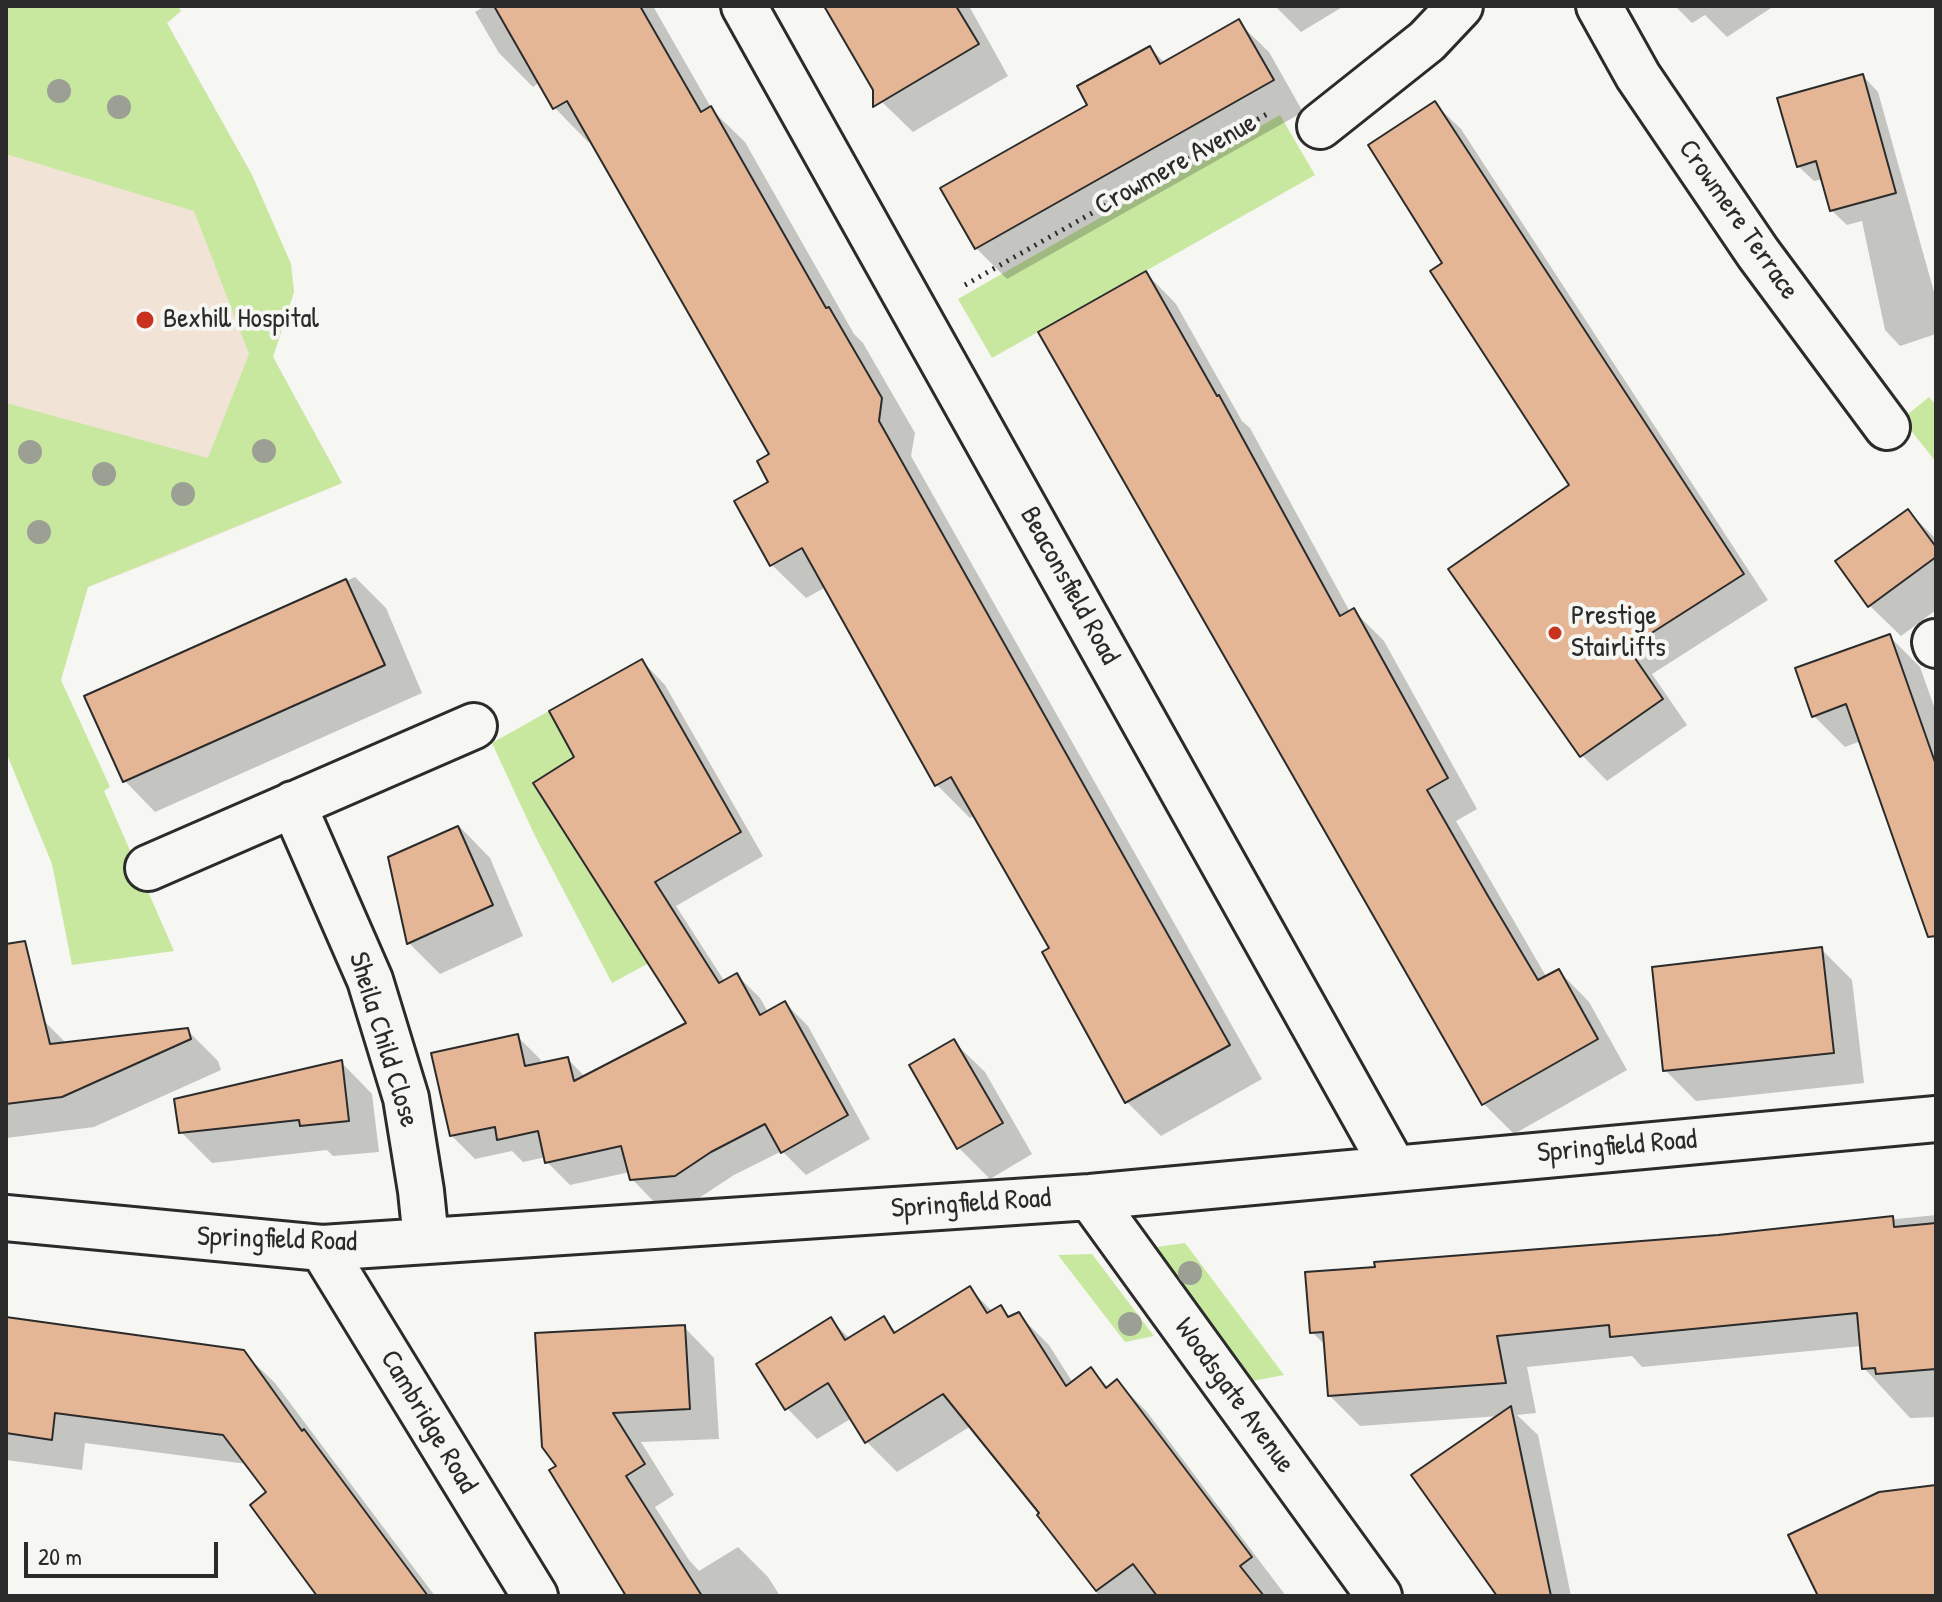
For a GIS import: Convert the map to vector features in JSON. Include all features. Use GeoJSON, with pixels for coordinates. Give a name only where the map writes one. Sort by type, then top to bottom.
{"type":"FeatureCollection","features":[{"type":"Feature","properties":{"kind":"street","name":"Beaconsfield Road"},"geometry":{"type":"LineString","coordinates":[[744,6],[1393,1167]]}},
{"type":"Feature","properties":{"kind":"street"},"geometry":{"type":"LineString","coordinates":[[1320,126],[1427,41],[1460,6]]}},
{"type":"Feature","properties":{"kind":"street","name":"Crowmere Terrace"},"geometry":{"type":"LineString","coordinates":[[1599,6],[1638,76],[1758,253],[1887,427]]}},
{"type":"Feature","properties":{"kind":"street"},"geometry":{"type":"LineString","coordinates":[[148,868],[474,726]]}},
{"type":"Feature","properties":{"kind":"street","name":"Sheila Child Close"},"geometry":{"type":"LineString","coordinates":[[293,804],[370,980],[406,1098],[426,1240]]}},
{"type":"Feature","properties":{"kind":"street","name":"Springfield Road"},"geometry":{"type":"LineString","coordinates":[[6,1218],[322,1248],[1090,1197],[1936,1119]]}},
{"type":"Feature","properties":{"kind":"street","name":"Woodsgate Avenue"},"geometry":{"type":"LineString","coordinates":[[1090,1197],[1379,1596]]}},
{"type":"Feature","properties":{"kind":"street","name":"Cambridge Road"},"geometry":{"type":"LineString","coordinates":[[322,1248],[535,1596]]}},
{"type":"Feature","properties":{"kind":"path","name":"Crowmere Avenue"},"geometry":{"type":"LineString","coordinates":[[916,313],[1279,107],[1320,126]]}},
{"type":"Feature","properties":{"kind":"shaded area","name":"Bexhill Hospital"},"geometry":{"type":"Polygon","coordinates":[[[6,6],[178,6],[181,11],[167,23],[252,175],[291,264],[294,292],[273,357],[342,483],[6,619],[6,6]]]}},
{"type":"Feature","properties":{"kind":"green space","name":"Bexhill Hospital"},"geometry":{"type":"Polygon","coordinates":[[[6,6],[178,6],[181,11],[167,23],[252,175],[291,264],[294,292],[273,357],[342,483],[88,587],[61,680],[110,787],[104,791],[174,951],[72,965],[52,864],[6,752],[6,403],[208,458],[249,354],[194,211],[6,154],[6,6]]]}},
{"type":"Feature","properties":{"kind":"green space"},"geometry":{"type":"Polygon","coordinates":[[[1280,115],[1315,175],[992,358],[958,299],[1280,115]]]}},
{"type":"Feature","properties":{"kind":"green space"},"geometry":{"type":"Polygon","coordinates":[[[1929,397],[1936,405],[1936,462],[1902,419],[1929,397]]]}},
{"type":"Feature","properties":{"kind":"green space"},"geometry":{"type":"Polygon","coordinates":[[[549,711],[574,757],[534,783],[649,963],[612,983],[535,836],[492,743],[549,711]]]}},
{"type":"Feature","properties":{"kind":"green space"},"geometry":{"type":"Polygon","coordinates":[[[1185,1243],[1284,1375],[1252,1381],[1156,1247],[1185,1243]]]}},
{"type":"Feature","properties":{"kind":"green space"},"geometry":{"type":"Polygon","coordinates":[[[1092,1254],[1154,1336],[1125,1342],[1058,1255],[1092,1254]]]}},
{"type":"Feature","properties":{"kind":"building"},"geometry":{"type":"Polygon","coordinates":[[[494,6],[640,6],[701,112],[711,106],[826,308],[829,307],[882,398],[879,421],[1230,1045],[1125,1103],[1042,952],[1049,948],[951,777],[935,786],[802,548],[770,566],[734,501],[768,482],[757,461],[769,454],[567,101],[553,109],[494,6]]]}},
{"type":"Feature","properties":{"kind":"building"},"geometry":{"type":"Polygon","coordinates":[[[824,6],[956,6],[979,44],[873,107],[873,90],[824,6]]]}},
{"type":"Feature","properties":{"kind":"building"},"geometry":{"type":"Polygon","coordinates":[[[1239,19],[1274,80],[975,249],[940,188],[1087,105],[1077,86],[1150,46],[1160,64],[1239,19]]]}},
{"type":"Feature","properties":{"kind":"building"},"geometry":{"type":"Polygon","coordinates":[[[1863,74],[1896,193],[1830,211],[1816,161],[1797,167],[1777,98],[1863,74]]]}},
{"type":"Feature","properties":{"kind":"building"},"geometry":{"type":"Polygon","coordinates":[[[1435,101],[1744,574],[1628,648],[1663,699],[1580,757],[1448,569],[1569,485],[1430,271],[1442,263],[1368,145],[1435,101]]]}},
{"type":"Feature","properties":{"kind":"building"},"geometry":{"type":"Polygon","coordinates":[[[1146,271],[1219,395],[1340,616],[1354,608],[1448,778],[1427,790],[1488,896],[1538,980],[1559,969],[1598,1039],[1482,1105],[1038,332],[1146,271]]]}},
{"type":"Feature","properties":{"kind":"building"},"geometry":{"type":"Polygon","coordinates":[[[1908,509],[1936,547],[1936,557],[1868,607],[1835,561],[1908,509]]]}},
{"type":"Feature","properties":{"kind":"building"},"geometry":{"type":"Polygon","coordinates":[[[346,579],[385,665],[123,782],[84,696],[346,579]]]}},
{"type":"Feature","properties":{"kind":"building"},"geometry":{"type":"Polygon","coordinates":[[[1890,634],[1936,765],[1936,936],[1928,937],[1846,704],[1812,717],[1795,668],[1890,634]]]}},
{"type":"Feature","properties":{"kind":"building"},"geometry":{"type":"Polygon","coordinates":[[[642,659],[741,832],[655,882],[719,983],[737,973],[760,1015],[785,1001],[848,1115],[781,1153],[765,1124],[711,1152],[675,1176],[630,1180],[621,1146],[545,1163],[538,1131],[497,1140],[495,1127],[450,1136],[431,1053],[518,1034],[525,1066],[568,1057],[574,1081],[686,1023],[533,783],[574,757],[549,711],[642,659]]]}},
{"type":"Feature","properties":{"kind":"building"},"geometry":{"type":"Polygon","coordinates":[[[458,826],[493,905],[407,944],[388,857],[458,826]]]}},
{"type":"Feature","properties":{"kind":"building"},"geometry":{"type":"Polygon","coordinates":[[[25,941],[50,1044],[188,1028],[191,1039],[62,1097],[6,1104],[6,944],[25,941]]]}},
{"type":"Feature","properties":{"kind":"building"},"geometry":{"type":"Polygon","coordinates":[[[1822,947],[1834,1053],[1663,1071],[1652,967],[1822,947]]]}},
{"type":"Feature","properties":{"kind":"building"},"geometry":{"type":"Polygon","coordinates":[[[954,1039],[1003,1123],[957,1149],[909,1065],[954,1039]]]}},
{"type":"Feature","properties":{"kind":"building"},"geometry":{"type":"Polygon","coordinates":[[[342,1060],[349,1121],[300,1126],[299,1120],[179,1133],[174,1099],[342,1060]]]}},
{"type":"Feature","properties":{"kind":"building"},"geometry":{"type":"Polygon","coordinates":[[[1893,1216],[1894,1227],[1936,1223],[1936,1369],[1876,1374],[1875,1368],[1862,1369],[1857,1313],[1610,1337],[1609,1325],[1497,1336],[1506,1383],[1328,1396],[1323,1332],[1310,1333],[1305,1272],[1375,1267],[1374,1262],[1718,1235],[1893,1216]]]}},
{"type":"Feature","properties":{"kind":"building"},"geometry":{"type":"Polygon","coordinates":[[[970,1286],[987,1313],[1001,1305],[1008,1317],[1019,1312],[1066,1386],[1091,1367],[1106,1388],[1117,1379],[1252,1557],[1240,1566],[1264,1596],[1157,1596],[1133,1564],[1096,1591],[1037,1515],[1039,1513],[943,1394],[865,1443],[828,1383],[785,1410],[756,1364],[831,1317],[845,1340],[884,1316],[894,1333],[970,1286]]]}},
{"type":"Feature","properties":{"kind":"building"},"geometry":{"type":"Polygon","coordinates":[[[6,1317],[244,1350],[428,1596],[317,1596],[250,1505],[266,1492],[223,1435],[55,1413],[52,1440],[6,1433],[6,1317]]]}},
{"type":"Feature","properties":{"kind":"building"},"geometry":{"type":"Polygon","coordinates":[[[685,1325],[690,1409],[613,1413],[645,1464],[626,1476],[702,1596],[626,1596],[549,1470],[556,1466],[542,1447],[535,1333],[685,1325]]]}},
{"type":"Feature","properties":{"kind":"building"},"geometry":{"type":"Polygon","coordinates":[[[1511,1406],[1551,1596],[1497,1596],[1411,1475],[1511,1406]]]}},
{"type":"Feature","properties":{"kind":"building"},"geometry":{"type":"Polygon","coordinates":[[[1936,1485],[1936,1596],[1818,1596],[1788,1535],[1879,1492],[1936,1485]]]}},
{"type":"Feature","properties":{"kind":"place","name":"Bexhill Hospital"},"geometry":{"type":"Point","coordinates":[145,320]}},
{"type":"Feature","properties":{"kind":"place","name":"Prestige Stairlifts"},"geometry":{"type":"Point","coordinates":[1555,633]}}]}
